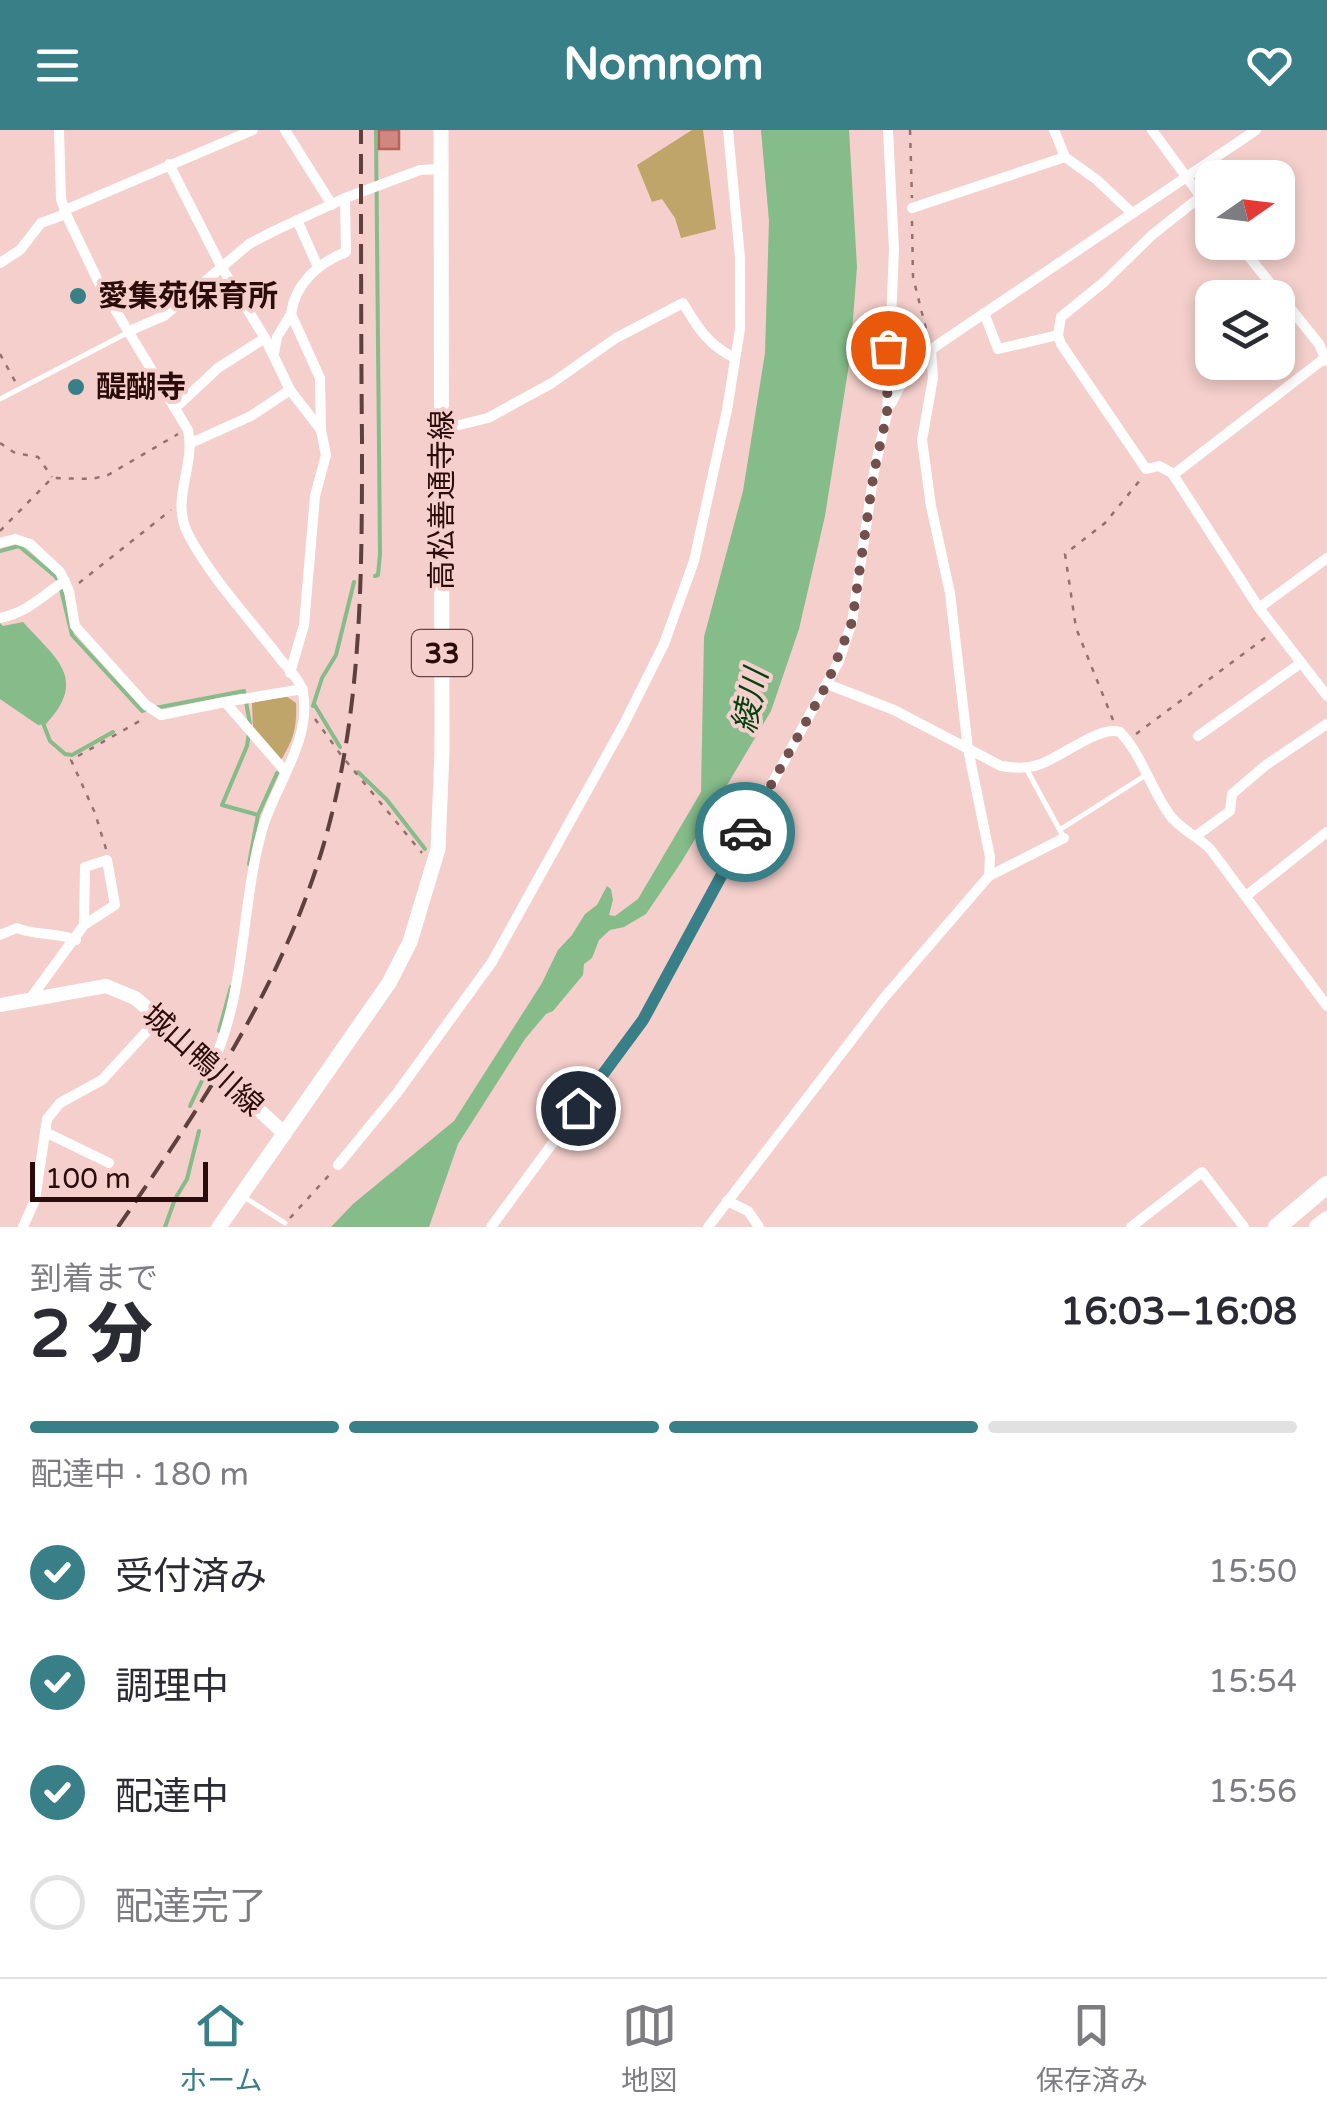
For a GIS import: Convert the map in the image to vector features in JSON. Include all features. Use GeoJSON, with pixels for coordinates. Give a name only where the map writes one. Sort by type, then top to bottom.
{"type":"FeatureCollection","features":[{"type":"Feature","properties":{"kind":"highway"},"geometry":{"type":"LineString","coordinates":[[1277,1227],[1327,1185]]}},
{"type":"Feature","properties":{"kind":"highway"},"geometry":{"type":"LineString","coordinates":[[1318,1227],[1327,1220]]}},
{"type":"Feature","properties":{"kind":"main road","name":"高松善通寺線"},"geometry":{"type":"LineString","coordinates":[[220,1227],[400,963],[418,922],[435,864],[441,818],[441,130]]}},
{"type":"Feature","properties":{"kind":"main road","name":"城山鴨川線"},"geometry":{"type":"LineString","coordinates":[[0,1006],[106,986],[135,998],[285,1134]]}},
{"type":"Feature","properties":{"kind":"street"},"geometry":{"type":"LineString","coordinates":[[59,130],[61,199],[65,212],[99,283],[188,430],[190,443],[180,503],[186,531],[303,689],[296,744],[262,830],[247,910],[241,973],[226,1033],[212,1066]]}},
{"type":"Feature","properties":{"kind":"street"},"geometry":{"type":"LineString","coordinates":[[0,263],[20,250],[41,223],[253,130]]}},
{"type":"Feature","properties":{"kind":"street"},"geometry":{"type":"LineString","coordinates":[[285,130],[332,205]]}},
{"type":"Feature","properties":{"kind":"street"},"geometry":{"type":"LineString","coordinates":[[338,1165],[397,1094],[492,962],[664,644],[694,561],[736,358],[742,292],[728,130]]}},
{"type":"Feature","properties":{"kind":"street"},"geometry":{"type":"LineString","coordinates":[[491,1227],[643,1020],[827,684],[852,622],[874,472],[887,414],[894,250],[888,130]]}},
{"type":"Feature","properties":{"kind":"street"},"geometry":{"type":"LineString","coordinates":[[1054,130],[1065,157],[1097,180],[1132,214]]}},
{"type":"Feature","properties":{"kind":"street"},"geometry":{"type":"LineString","coordinates":[[1152,130],[1195,190]]}},
{"type":"Feature","properties":{"kind":"street"},"geometry":{"type":"LineString","coordinates":[[887,414],[906,374],[931,350],[1256,130]]}},
{"type":"Feature","properties":{"kind":"street"},"geometry":{"type":"LineString","coordinates":[[912,208],[1065,157]]}},
{"type":"Feature","properties":{"kind":"street"},"geometry":{"type":"LineString","coordinates":[[169,164],[290,390],[320,430]]}},
{"type":"Feature","properties":{"kind":"street"},"geometry":{"type":"LineString","coordinates":[[129,332],[164,316],[249,244],[344,198],[420,170],[441,170]]}},
{"type":"Feature","properties":{"kind":"street"},"geometry":{"type":"LineString","coordinates":[[274,356],[277,338],[300,288],[318,267],[346,252],[344,198]]}},
{"type":"Feature","properties":{"kind":"street"},"geometry":{"type":"LineString","coordinates":[[1195,201],[1152,234],[1104,282],[1061,317],[1058,334],[1146,469],[1159,466],[1173,475],[1275,630],[1327,696]]}},
{"type":"Feature","properties":{"kind":"street"},"geometry":{"type":"LineString","coordinates":[[298,220],[318,267]]}},
{"type":"Feature","properties":{"kind":"street"},"geometry":{"type":"LineString","coordinates":[[1173,475],[1326,360],[1319,344],[1251,260]]}},
{"type":"Feature","properties":{"kind":"street"},"geometry":{"type":"LineString","coordinates":[[443,430],[488,418],[552,382],[616,338],[683,302],[702,335],[721,352],[736,358]]}},
{"type":"Feature","properties":{"kind":"street"},"geometry":{"type":"LineString","coordinates":[[984,313],[998,349],[1058,334]]}},
{"type":"Feature","properties":{"kind":"street"},"geometry":{"type":"LineString","coordinates":[[290,673],[304,625],[315,496],[326,455],[320,430],[320,378],[291,314]]}},
{"type":"Feature","properties":{"kind":"street"},"geometry":{"type":"LineString","coordinates":[[176,408],[218,368],[265,338]]}},
{"type":"Feature","properties":{"kind":"street"},"geometry":{"type":"LineString","coordinates":[[931,350],[933,378],[922,440],[930,506],[950,593],[968,748],[990,858],[989,876]]}},
{"type":"Feature","properties":{"kind":"street"},"geometry":{"type":"LineString","coordinates":[[190,443],[250,416],[290,390]]}},
{"type":"Feature","properties":{"kind":"street"},"geometry":{"type":"LineString","coordinates":[[0,543],[15,539],[43,554],[63,586],[75,626],[154,711],[303,689]]}},
{"type":"Feature","properties":{"kind":"street"},"geometry":{"type":"LineString","coordinates":[[1260,608],[1327,558]]}},
{"type":"Feature","properties":{"kind":"street"},"geometry":{"type":"LineString","coordinates":[[0,618],[36,606],[63,586]]}},
{"type":"Feature","properties":{"kind":"street"},"geometry":{"type":"LineString","coordinates":[[1198,736],[1301,663]]}},
{"type":"Feature","properties":{"kind":"street"},"geometry":{"type":"LineString","coordinates":[[827,684],[894,710],[1002,766],[1042,763],[1114,729],[1128,741],[1180,828],[1196,836],[1210,850],[1327,1006]]}},
{"type":"Feature","properties":{"kind":"street"},"geometry":{"type":"LineString","coordinates":[[226,702],[286,771]]}},
{"type":"Feature","properties":{"kind":"street"},"geometry":{"type":"LineString","coordinates":[[1196,836],[1230,811],[1232,794],[1254,774],[1327,724]]}},
{"type":"Feature","properties":{"kind":"street"},"geometry":{"type":"LineString","coordinates":[[1246,896],[1327,832]]}},
{"type":"Feature","properties":{"kind":"street"},"geometry":{"type":"LineString","coordinates":[[708,1227],[883,999],[989,876],[1062,833]]}},
{"type":"Feature","properties":{"kind":"street"},"geometry":{"type":"LineString","coordinates":[[29,1000],[84,925],[84,868],[107,860],[115,905],[84,925]]}},
{"type":"Feature","properties":{"kind":"street"},"geometry":{"type":"LineString","coordinates":[[0,935],[17,928],[30,933],[63,934],[76,940]]}},
{"type":"Feature","properties":{"kind":"street"},"geometry":{"type":"LineString","coordinates":[[23,1227],[35,1200],[52,1109],[102,1080],[159,1018]]}},
{"type":"Feature","properties":{"kind":"street"},"geometry":{"type":"LineString","coordinates":[[45,1132],[109,1163]]}},
{"type":"Feature","properties":{"kind":"street"},"geometry":{"type":"LineString","coordinates":[[1131,1227],[1202,1172],[1244,1227]]}},
{"type":"Feature","properties":{"kind":"street"},"geometry":{"type":"LineString","coordinates":[[728,1201],[748,1211],[759,1227]]}},
{"type":"Feature","properties":{"kind":"lane"},"geometry":{"type":"LineString","coordinates":[[0,399],[129,332]]}},
{"type":"Feature","properties":{"kind":"lane"},"geometry":{"type":"LineString","coordinates":[[1026,767],[1062,833],[1146,775]]}},
{"type":"Feature","properties":{"kind":"lane"},"geometry":{"type":"LineString","coordinates":[[242,1196],[285,1224]]}},
{"type":"Feature","properties":{"kind":"path"},"geometry":{"type":"LineString","coordinates":[[910,130],[913,277],[931,350]]}},
{"type":"Feature","properties":{"kind":"path"},"geometry":{"type":"LineString","coordinates":[[0,354],[20,388]]}},
{"type":"Feature","properties":{"kind":"path"},"geometry":{"type":"LineString","coordinates":[[0,532],[52,478],[92,479],[108,475],[188,430]]}},
{"type":"Feature","properties":{"kind":"path"},"geometry":{"type":"LineString","coordinates":[[0,442],[15,452],[38,457],[52,478]]}},
{"type":"Feature","properties":{"kind":"path"},"geometry":{"type":"LineString","coordinates":[[1114,729],[1076,628],[1065,554],[1105,523],[1144,477],[1146,469]]}},
{"type":"Feature","properties":{"kind":"path"},"geometry":{"type":"LineString","coordinates":[[63,586],[180,503]]}},
{"type":"Feature","properties":{"kind":"path"},"geometry":{"type":"LineString","coordinates":[[1128,741],[1275,630]]}},
{"type":"Feature","properties":{"kind":"path"},"geometry":{"type":"LineString","coordinates":[[303,707],[435,864]]}},
{"type":"Feature","properties":{"kind":"path"},"geometry":{"type":"LineString","coordinates":[[107,860],[105,840],[70,760],[154,711]]}},
{"type":"Feature","properties":{"kind":"path"},"geometry":{"type":"LineString","coordinates":[[285,1224],[338,1165]]}},
{"type":"Feature","properties":{"kind":"shaded area"},"geometry":{"type":"Polygon","coordinates":[[[692,130],[703,130],[716,229],[681,238],[675,218],[662,199],[652,202],[637,165],[692,130]]]}},
{"type":"Feature","properties":{"kind":"shaded area"},"geometry":{"type":"Polygon","coordinates":[[[286,696],[296,703],[296,719],[292,739],[281,760],[253,730],[252,703],[286,696]]]}},
{"type":"Feature","properties":{"kind":"water","name":"綾川"},"geometry":{"type":"Polygon","coordinates":[[[761,130],[849,130],[857,267],[850,358],[825,516],[799,629],[771,711],[646,914],[610,930],[599,940],[592,958],[584,964],[583,975],[525,1039],[458,1144],[429,1227],[331,1227],[353,1204],[454,1121],[542,983],[558,950],[585,914],[597,905],[607,886],[613,900],[609,915],[615,916],[638,899],[701,792],[704,637],[743,491],[765,353],[769,221],[761,130]]]}},
{"type":"Feature","properties":{"kind":"water"},"geometry":{"type":"Polygon","coordinates":[[[23,622],[56,658],[66,681],[59,708],[46,724],[38,725],[0,699],[0,623],[3,626],[23,622]]]}},
{"type":"Feature","properties":{"kind":"building"},"geometry":{"type":"Polygon","coordinates":[[[379,130],[399,130],[399,149],[379,149],[379,130]]]}},
{"type":"Feature","properties":{"kind":"waterway"},"geometry":{"type":"LineString","coordinates":[[375,576],[380,554],[376,130]]}},
{"type":"Feature","properties":{"kind":"waterway"},"geometry":{"type":"LineString","coordinates":[[0,551],[19,546],[55,576],[72,635],[145,710]]}},
{"type":"Feature","properties":{"kind":"waterway"},"geometry":{"type":"LineString","coordinates":[[313,706],[322,678],[336,655],[354,582]]}},
{"type":"Feature","properties":{"kind":"waterway"},"geometry":{"type":"LineString","coordinates":[[155,708],[244,691],[250,724]]}},
{"type":"Feature","properties":{"kind":"waterway"},"geometry":{"type":"LineString","coordinates":[[314,704],[340,747]]}},
{"type":"Feature","properties":{"kind":"waterway"},"geometry":{"type":"LineString","coordinates":[[43,723],[50,741],[72,755],[113,732]]}},
{"type":"Feature","properties":{"kind":"waterway"},"geometry":{"type":"LineString","coordinates":[[249,733],[222,805],[258,815]]}},
{"type":"Feature","properties":{"kind":"waterway"},"geometry":{"type":"LineString","coordinates":[[358,772],[387,800],[425,849]]}},
{"type":"Feature","properties":{"kind":"waterway"},"geometry":{"type":"LineString","coordinates":[[249,864],[258,815],[277,773]]}},
{"type":"Feature","properties":{"kind":"waterway"},"geometry":{"type":"LineString","coordinates":[[219,1031],[231,987]]}},
{"type":"Feature","properties":{"kind":"waterway"},"geometry":{"type":"LineString","coordinates":[[190,1106],[207,1070]]}},
{"type":"Feature","properties":{"kind":"waterway"},"geometry":{"type":"LineString","coordinates":[[165,1227],[187,1179],[199,1131]]}},
{"type":"Feature","properties":{"kind":"railway"},"geometry":{"type":"LineString","coordinates":[[118,1227],[230,1055],[278,964],[316,869],[343,764],[360,604],[361,130]]}},
{"type":"Feature","properties":{"kind":"way so far"},"geometry":{"type":"LineString","coordinates":[[745,832],[827,684],[852,622],[874,472],[887,414],[888,348]]}},
{"type":"Feature","properties":{"kind":"place","name":"愛集苑保育所"},"geometry":{"type":"Point","coordinates":[78,296]}},
{"type":"Feature","properties":{"kind":"place","name":"醍醐寺"},"geometry":{"type":"Point","coordinates":[76,387]}},
{"type":"Feature","properties":{"kind":"route"},"geometry":{"type":"LineString","coordinates":[[578,1108],[643,1020],[745,832]]}}]}
